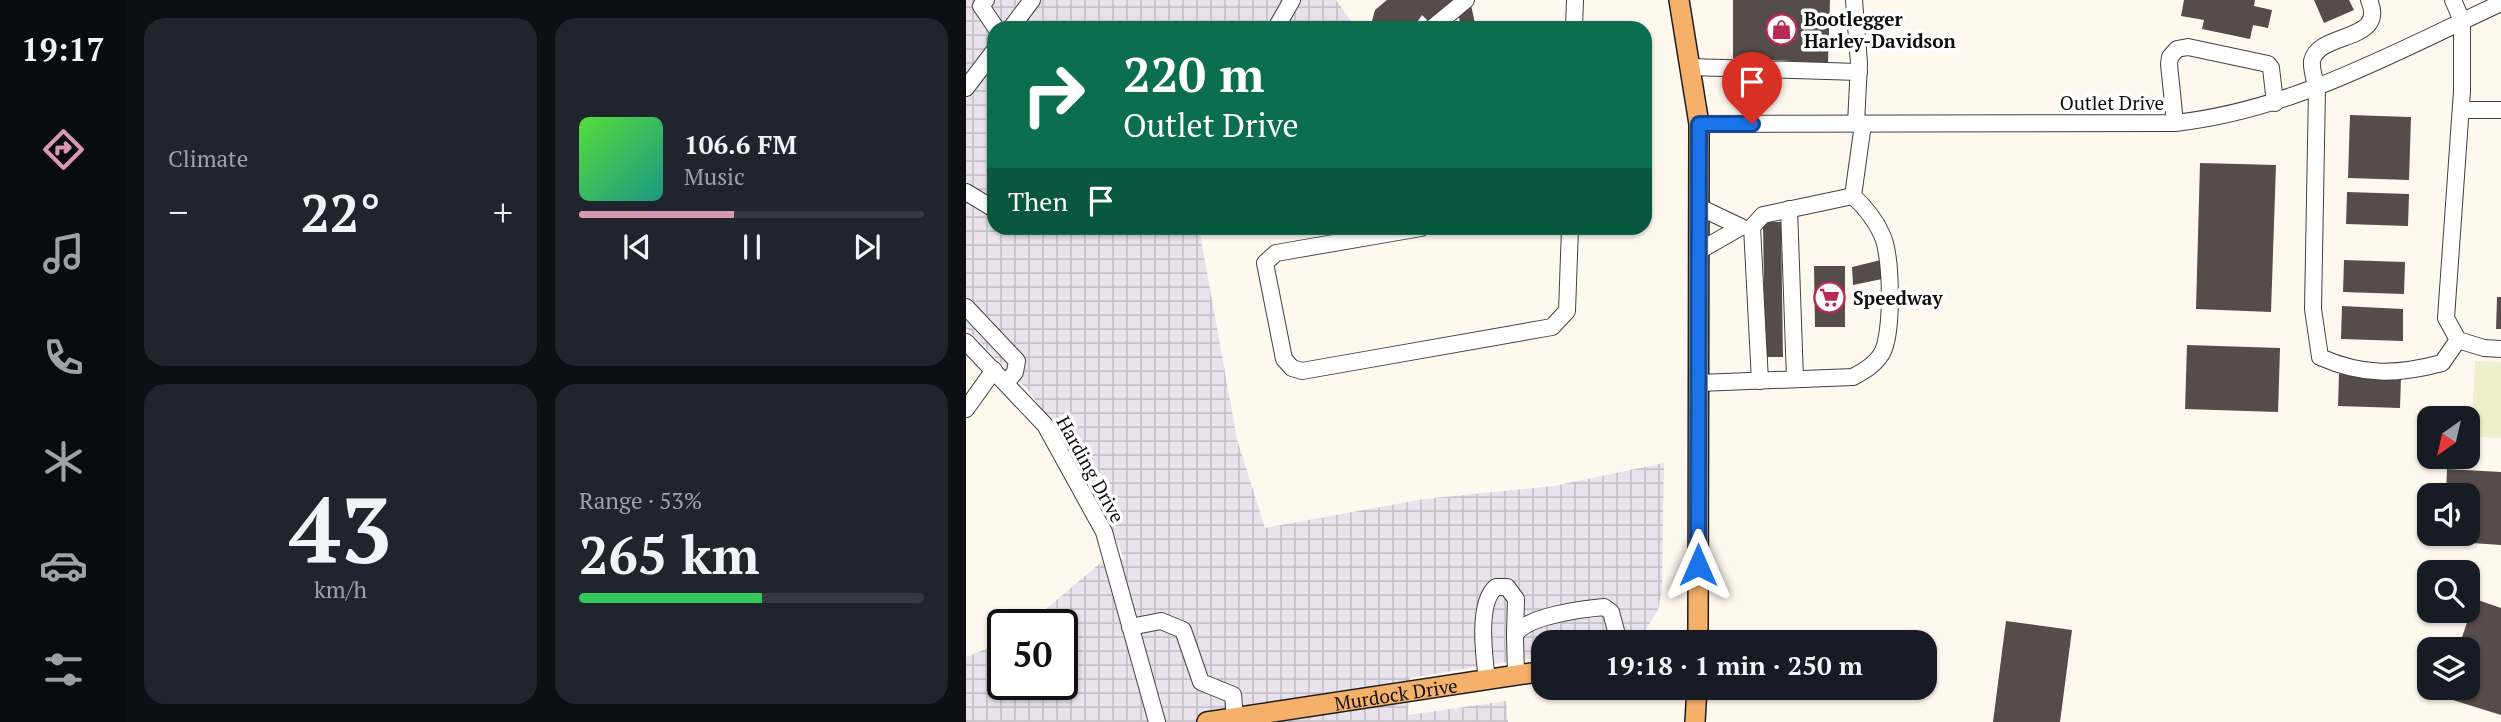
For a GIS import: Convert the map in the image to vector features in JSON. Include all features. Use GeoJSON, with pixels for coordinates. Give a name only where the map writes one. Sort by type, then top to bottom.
{"type":"FeatureCollection","features":[{"type":"Feature","properties":{"kind":"main road"},"geometry":{"type":"LineString","coordinates":[[1679,0],[1699,124],[1698,630]]}},
{"type":"Feature","properties":{"kind":"main road","name":"Murdock Drive"},"geometry":{"type":"LineString","coordinates":[[1207,722],[1531,673]]}},
{"type":"Feature","properties":{"kind":"main road"},"geometry":{"type":"LineString","coordinates":[[1696,722],[1697,700]]}},
{"type":"Feature","properties":{"kind":"street"},"geometry":{"type":"LineString","coordinates":[[986,0],[981,6],[991,21]]}},
{"type":"Feature","properties":{"kind":"street"},"geometry":{"type":"LineString","coordinates":[[1016,21],[1032,0]]}},
{"type":"Feature","properties":{"kind":"street"},"geometry":{"type":"LineString","coordinates":[[1280,21],[1292,0]]}},
{"type":"Feature","properties":{"kind":"street"},"geometry":{"type":"LineString","coordinates":[[1440,21],[1466,0]]}},
{"type":"Feature","properties":{"kind":"street"},"geometry":{"type":"LineString","coordinates":[[1574,21],[1575,0]]}},
{"type":"Feature","properties":{"kind":"street"},"geometry":{"type":"LineString","coordinates":[[1853,196],[1860,124],[1854,0]]}},
{"type":"Feature","properties":{"kind":"street"},"geometry":{"type":"LineString","coordinates":[[2369,0],[2373,9],[2372,20],[2364,29],[2315,54],[2312,64],[2317,89],[2313,309],[2320,357],[2344,368],[2402,373],[2442,363],[2458,340]]}},
{"type":"Feature","properties":{"kind":"street"},"geometry":{"type":"LineString","coordinates":[[2453,0],[2462,21],[2461,110],[2446,318],[2458,340],[2484,348],[2501,349]]}},
{"type":"Feature","properties":{"kind":"street","name":"Outlet Drive"},"geometry":{"type":"LineString","coordinates":[[1699,124],[2175,123],[2223,118],[2317,89],[2501,3]]}},
{"type":"Feature","properties":{"kind":"street"},"geometry":{"type":"LineString","coordinates":[[2175,123],[2169,64],[2170,57],[2177,49],[2188,47],[2268,64],[2271,68],[2276,103]]}},
{"type":"Feature","properties":{"kind":"street"},"geometry":{"type":"LineString","coordinates":[[966,88],[973,66]]}},
{"type":"Feature","properties":{"kind":"street"},"geometry":{"type":"LineString","coordinates":[[1690,67],[1859,75]]}},
{"type":"Feature","properties":{"kind":"street"},"geometry":{"type":"LineString","coordinates":[[2461,110],[2501,110]]}},
{"type":"Feature","properties":{"kind":"street"},"geometry":{"type":"LineString","coordinates":[[966,192],[987,205]]}},
{"type":"Feature","properties":{"kind":"street"},"geometry":{"type":"LineString","coordinates":[[1699,251],[1746,227],[1763,215],[1853,196]]}},
{"type":"Feature","properties":{"kind":"street"},"geometry":{"type":"LineString","coordinates":[[1699,383],[1853,377],[1868,369],[1881,354],[1888,337],[1888,251],[1870,211],[1853,196]]}},
{"type":"Feature","properties":{"kind":"street"},"geometry":{"type":"LineString","coordinates":[[1699,207],[1746,227]]}},
{"type":"Feature","properties":{"kind":"street"},"geometry":{"type":"LineString","coordinates":[[1789,209],[1795,379]]}},
{"type":"Feature","properties":{"kind":"street"},"geometry":{"type":"LineString","coordinates":[[1746,227],[1760,381]]}},
{"type":"Feature","properties":{"kind":"street"},"geometry":{"type":"LineString","coordinates":[[1380,235],[1276,253],[1265,263],[1284,359],[1292,368],[1302,371],[1552,327],[1567,311],[1570,235]]}},
{"type":"Feature","properties":{"kind":"street"},"geometry":{"type":"LineString","coordinates":[[966,307],[1017,361],[1015,372],[1006,383]]}},
{"type":"Feature","properties":{"kind":"street","name":"Harding Drive"},"geometry":{"type":"LineString","coordinates":[[966,342],[1045,425],[1104,531],[1157,722]]}},
{"type":"Feature","properties":{"kind":"street"},"geometry":{"type":"LineString","coordinates":[[966,409],[994,370]]}},
{"type":"Feature","properties":{"kind":"street"},"geometry":{"type":"LineString","coordinates":[[1487,679],[1483,648],[1486,605],[1487,597],[1496,587],[1507,587],[1516,599],[1516,675]]}},
{"type":"Feature","properties":{"kind":"street"},"geometry":{"type":"LineString","coordinates":[[1516,635],[1519,628],[1527,624],[1574,610],[1604,607],[1611,612],[1616,630]]}},
{"type":"Feature","properties":{"kind":"street"},"geometry":{"type":"LineString","coordinates":[[1130,626],[1161,621],[1182,630],[1196,674],[1201,682],[1228,690],[1233,695],[1235,718]]}},
{"type":"Feature","properties":{"kind":"shaded area"},"geometry":{"type":"Polygon","coordinates":[[[966,0],[1336,0],[1351,21],[987,21],[987,235],[1200,235],[1237,439],[1265,528],[1424,499],[1554,486],[1664,463],[1662,590],[1658,610],[1645,630],[1531,630],[1531,658],[1410,678],[1408,715],[1506,701],[1508,722],[966,722],[966,657],[987,648],[987,700],[1078,700],[1078,609],[1046,609],[1104,560],[1124,558],[1097,498],[1031,393],[966,328],[966,0]]]}},
{"type":"Feature","properties":{"kind":"green space"},"geometry":{"type":"Polygon","coordinates":[[[2475,361],[2501,362],[2501,438],[2480,437],[2480,406],[2473,406],[2475,361]]]}},
{"type":"Feature","properties":{"kind":"building"},"geometry":{"type":"Polygon","coordinates":[[[1387,0],[1454,0],[1432,21],[1422,15],[1418,21],[1372,21],[1375,10],[1387,0]]]}},
{"type":"Feature","properties":{"kind":"building","name":"Bootlegger Harley-Davidson"},"geometry":{"type":"Polygon","coordinates":[[[1733,0],[1830,0],[1828,63],[1733,58],[1733,0]]]}},
{"type":"Feature","properties":{"kind":"building"},"geometry":{"type":"Polygon","coordinates":[[[2184,0],[2255,0],[2254,6],[2272,10],[2268,28],[2253,25],[2250,39],[2202,29],[2204,20],[2181,16],[2184,0]]]}},
{"type":"Feature","properties":{"kind":"building"},"geometry":{"type":"Polygon","coordinates":[[[2314,0],[2349,0],[2354,10],[2324,23],[2314,0]]]}},
{"type":"Feature","properties":{"kind":"building"},"geometry":{"type":"Polygon","coordinates":[[[1471,5],[1474,21],[1460,21],[1459,17],[1471,5]]]}},
{"type":"Feature","properties":{"kind":"building"},"geometry":{"type":"Polygon","coordinates":[[[2350,115],[2411,117],[2409,180],[2348,178],[2350,115]]]}},
{"type":"Feature","properties":{"kind":"building"},"geometry":{"type":"Polygon","coordinates":[[[2200,163],[2276,165],[2271,312],[2196,309],[2200,163]]]}},
{"type":"Feature","properties":{"kind":"building"},"geometry":{"type":"Polygon","coordinates":[[[2347,192],[2409,194],[2408,226],[2346,224],[2347,192]]]}},
{"type":"Feature","properties":{"kind":"building"},"geometry":{"type":"Polygon","coordinates":[[[1763,222],[1781,222],[1783,357],[1765,357],[1763,222]]]}},
{"type":"Feature","properties":{"kind":"building"},"geometry":{"type":"Polygon","coordinates":[[[1881,260],[1882,279],[1853,285],[1852,267],[1881,260]]]}},
{"type":"Feature","properties":{"kind":"building"},"geometry":{"type":"Polygon","coordinates":[[[2344,260],[2405,262],[2404,294],[2343,292],[2344,260]]]}},
{"type":"Feature","properties":{"kind":"building"},"geometry":{"type":"Polygon","coordinates":[[[1814,266],[1845,266],[1845,327],[1815,327],[1814,266]]]}},
{"type":"Feature","properties":{"kind":"building"},"geometry":{"type":"Polygon","coordinates":[[[2497,297],[2501,297],[2501,329],[2496,329],[2497,297]]]}},
{"type":"Feature","properties":{"kind":"building"},"geometry":{"type":"Polygon","coordinates":[[[2342,306],[2403,309],[2403,341],[2341,339],[2342,306]]]}},
{"type":"Feature","properties":{"kind":"building"},"geometry":{"type":"Polygon","coordinates":[[[2187,345],[2280,348],[2278,412],[2185,409],[2187,345]]]}},
{"type":"Feature","properties":{"kind":"building"},"geometry":{"type":"Polygon","coordinates":[[[2339,374],[2401,376],[2400,408],[2338,406],[2339,374]]]}},
{"type":"Feature","properties":{"kind":"building"},"geometry":{"type":"Polygon","coordinates":[[[2447,469],[2501,472],[2501,545],[2480,544],[2480,483],[2446,483],[2447,469]]]}},
{"type":"Feature","properties":{"kind":"building"},"geometry":{"type":"Polygon","coordinates":[[[2480,601],[2501,608],[2501,715],[2453,700],[2480,700],[2480,637],[2462,637],[2467,623],[2480,623],[2480,601]]]}},
{"type":"Feature","properties":{"kind":"building"},"geometry":{"type":"Polygon","coordinates":[[[2006,621],[2072,630],[2060,722],[1993,722],[2006,621]]]}},
{"type":"Feature","properties":{"kind":"place","name":"Bootlegger Harley-Davidson"},"geometry":{"type":"Point","coordinates":[1781,29]}},
{"type":"Feature","properties":{"kind":"place","name":"Speedway"},"geometry":{"type":"Point","coordinates":[1830,297]}},
{"type":"Feature","properties":{"kind":"route"},"geometry":{"type":"LineString","coordinates":[[1698,565],[1699,124],[1752,124]]}}]}
